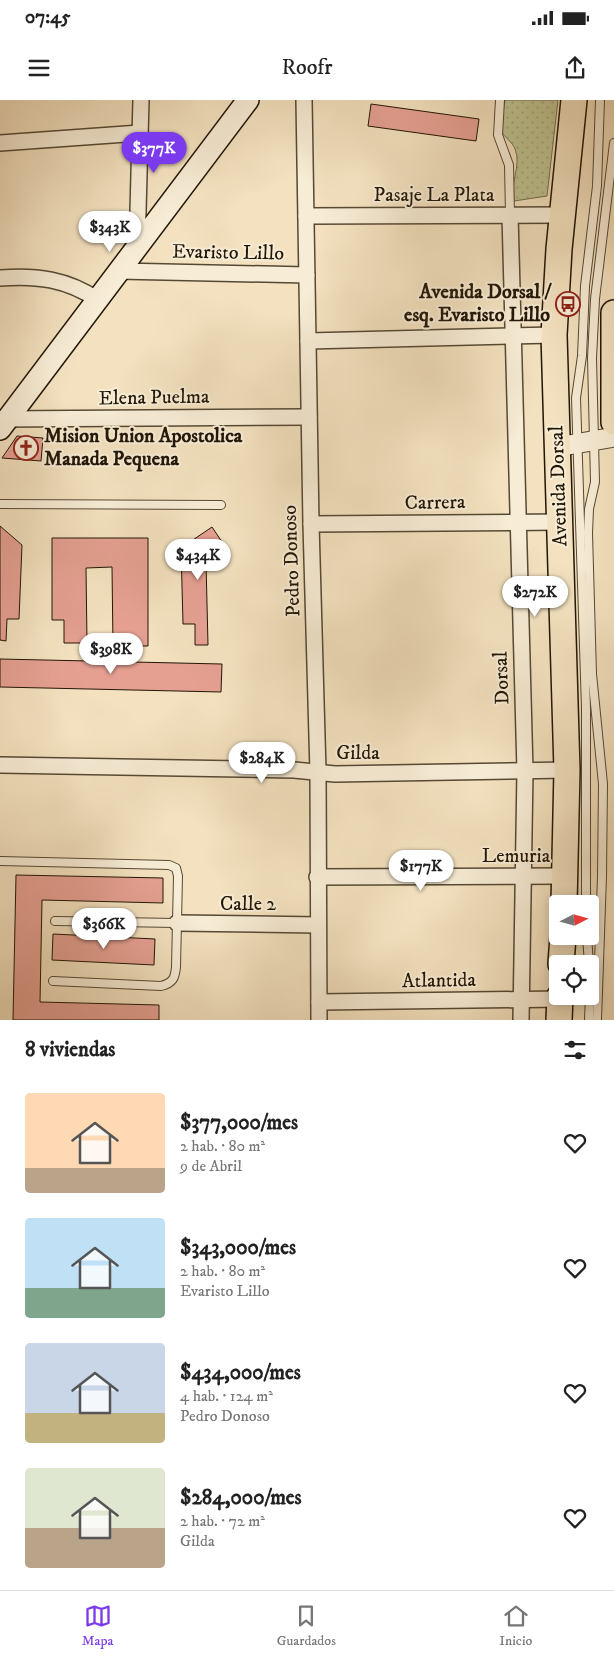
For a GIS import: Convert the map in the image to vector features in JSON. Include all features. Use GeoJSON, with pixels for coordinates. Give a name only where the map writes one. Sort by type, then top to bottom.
{"type":"FeatureCollection","features":[{"type":"Feature","properties":{"kind":"main road"},"geometry":{"type":"LineString","coordinates":[[2,422],[98,300],[248,100]]}},
{"type":"Feature","properties":{"kind":"main road","name":"Avenida Dorsal"},"geometry":{"type":"LineString","coordinates":[[564,895],[567,770],[560,522],[576,443],[554,335],[562,214],[574,100]]}},
{"type":"Feature","properties":{"kind":"main road"},"geometry":{"type":"LineString","coordinates":[[614,313],[614,422]]}},
{"type":"Feature","properties":{"kind":"street"},"geometry":{"type":"LineString","coordinates":[[137,248],[141,100]]}},
{"type":"Feature","properties":{"kind":"street","name":"Pedro Donoso"},"geometry":{"type":"LineString","coordinates":[[304,100],[311,524],[318,772],[319,1020]]}},
{"type":"Feature","properties":{"kind":"street"},"geometry":{"type":"LineString","coordinates":[[0,144],[140,133]]}},
{"type":"Feature","properties":{"kind":"street","name":"Pasaje La Plata"},"geometry":{"type":"LineString","coordinates":[[306,216],[562,214]]}},
{"type":"Feature","properties":{"kind":"street","name":"Dorsal"},"geometry":{"type":"LineString","coordinates":[[510,215],[525,770],[521,1020]]}},
{"type":"Feature","properties":{"kind":"street","name":"Evaristo Lillo"},"geometry":{"type":"LineString","coordinates":[[119,271],[307,274]]}},
{"type":"Feature","properties":{"kind":"street"},"geometry":{"type":"LineString","coordinates":[[0,278],[32,276],[52,279],[72,285],[98,300]]}},
{"type":"Feature","properties":{"kind":"street"},"geometry":{"type":"LineString","coordinates":[[308,341],[554,335]]}},
{"type":"Feature","properties":{"kind":"street","name":"Elena Puelma"},"geometry":{"type":"LineString","coordinates":[[2,422],[309,417]]}},
{"type":"Feature","properties":{"kind":"street"},"geometry":{"type":"LineString","coordinates":[[576,443],[614,437]]}},
{"type":"Feature","properties":{"kind":"street","name":"Carrera"},"geometry":{"type":"LineString","coordinates":[[311,524],[560,522]]}},
{"type":"Feature","properties":{"kind":"street","name":"Gilda"},"geometry":{"type":"LineString","coordinates":[[0,765],[318,772],[567,770]]}},
{"type":"Feature","properties":{"kind":"street","name":"Lemuria"},"geometry":{"type":"LineString","coordinates":[[317,877],[565,876]]}},
{"type":"Feature","properties":{"kind":"street","name":"Calle 2"},"geometry":{"type":"LineString","coordinates":[[177,923],[318,925]]}},
{"type":"Feature","properties":{"kind":"street","name":"Atlantida"},"geometry":{"type":"LineString","coordinates":[[319,1002],[522,1000],[549,1004]]}},
{"type":"Feature","properties":{"kind":"lane"},"geometry":{"type":"LineString","coordinates":[[500,100],[498,135],[508,165],[510,215]]}},
{"type":"Feature","properties":{"kind":"lane"},"geometry":{"type":"LineString","coordinates":[[586,895],[586,708],[576,398],[582,356],[585,286],[598,186],[600,100]]}},
{"type":"Feature","properties":{"kind":"lane"},"geometry":{"type":"LineString","coordinates":[[597,1020],[603,784],[592,674],[588,533],[589,509],[595,482],[576,443],[592,358],[594,299],[614,143]]}},
{"type":"Feature","properties":{"kind":"lane"},"geometry":{"type":"LineString","coordinates":[[0,504],[221,506]]}},
{"type":"Feature","properties":{"kind":"lane"},"geometry":{"type":"LineString","coordinates":[[0,861],[169,865],[176,868],[178,876],[176,976],[168,984],[161,986],[53,981]]}},
{"type":"Feature","properties":{"kind":"lane"},"geometry":{"type":"LineString","coordinates":[[55,921],[177,923]]}},
{"type":"Feature","properties":{"kind":"lane"},"geometry":{"type":"LineString","coordinates":[[589,1020],[590,1005]]}},
{"type":"Feature","properties":{"kind":"green space"},"geometry":{"type":"Polygon","coordinates":[[[505,100],[558,100],[547,196],[514,201],[513,188],[517,155],[512,144],[500,131],[505,100]]]}},
{"type":"Feature","properties":{"kind":"building"},"geometry":{"type":"Polygon","coordinates":[[[371,104],[479,119],[476,141],[368,126],[371,104]]]}},
{"type":"Feature","properties":{"kind":"building","name":"Mision Union Apostolica Manada Pequena"},"geometry":{"type":"Polygon","coordinates":[[[17,436],[43,438],[41,461],[2,458],[17,436]]]}},
{"type":"Feature","properties":{"kind":"building"},"geometry":{"type":"Polygon","coordinates":[[[0,526],[22,545],[19,619],[7,619],[6,641],[0,640],[0,526]]]}},
{"type":"Feature","properties":{"kind":"building"},"geometry":{"type":"Polygon","coordinates":[[[212,527],[226,548],[206,562],[208,645],[195,645],[195,624],[183,624],[181,548],[212,527]]]}},
{"type":"Feature","properties":{"kind":"building"},"geometry":{"type":"Polygon","coordinates":[[[52,538],[148,538],[148,646],[113,646],[112,567],[86,568],[87,643],[64,643],[64,620],[52,620],[52,538]]]}},
{"type":"Feature","properties":{"kind":"building"},"geometry":{"type":"Polygon","coordinates":[[[0,659],[222,664],[221,692],[0,687],[0,659]]]}},
{"type":"Feature","properties":{"kind":"building"},"geometry":{"type":"Polygon","coordinates":[[[16,875],[163,878],[163,903],[42,900],[40,1002],[159,1005],[159,1020],[13,1020],[16,875]]]}},
{"type":"Feature","properties":{"kind":"building"},"geometry":{"type":"Polygon","coordinates":[[[53,934],[155,939],[154,965],[52,960],[53,934]]]}},
{"type":"Feature","properties":{"kind":"place","name":"Avenida Dorsal / esq. Evaristo Lillo"},"geometry":{"type":"Point","coordinates":[568,304]}},
{"type":"Feature","properties":{"kind":"place","name":"Mision Union Apostolica Manada Pequena"},"geometry":{"type":"Point","coordinates":[26,448]}}]}
